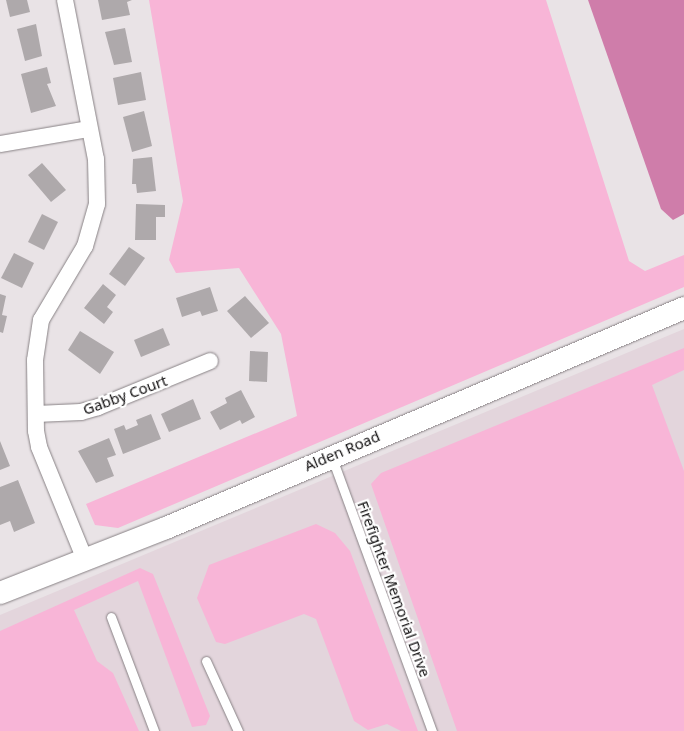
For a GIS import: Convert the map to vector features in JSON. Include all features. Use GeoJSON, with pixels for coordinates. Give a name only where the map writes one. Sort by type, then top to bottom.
{"type":"FeatureCollection","features":[{"type":"Feature","properties":{"kind":"street"},"geometry":{"type":"LineString","coordinates":[[65,0],[96,159],[97,204],[84,246],[41,320],[35,360],[36,414],[39,447],[86,560]]}},
{"type":"Feature","properties":{"kind":"street"},"geometry":{"type":"LineString","coordinates":[[0,144],[89,129]]}},
{"type":"Feature","properties":{"kind":"street","name":"Alden Road"},"geometry":{"type":"LineString","coordinates":[[0,593],[86,560],[684,308]]}},
{"type":"Feature","properties":{"kind":"street","name":"Gabby Court"},"geometry":{"type":"LineString","coordinates":[[36,414],[81,412],[98,407],[210,361]]}},
{"type":"Feature","properties":{"kind":"lane","name":"Firefighter Memorial Drive"},"geometry":{"type":"LineString","coordinates":[[330,456],[432,731]]}},
{"type":"Feature","properties":{"kind":"lane"},"geometry":{"type":"LineString","coordinates":[[111,616],[154,731]]}},
{"type":"Feature","properties":{"kind":"lane"},"geometry":{"type":"LineString","coordinates":[[206,661],[238,731]]}},
{"type":"Feature","properties":{"kind":"shaded area"},"geometry":{"type":"Polygon","coordinates":[[[149,0],[546,0],[629,261],[645,271],[684,255],[684,287],[118,528],[95,525],[86,504],[297,416],[281,334],[239,268],[176,273],[169,260],[183,201],[149,0]]]}},
{"type":"Feature","properties":{"kind":"shaded area"},"geometry":{"type":"Polygon","coordinates":[[[588,0],[684,0],[684,214],[673,220],[661,209],[588,0]]]}},
{"type":"Feature","properties":{"kind":"shaded area"},"geometry":{"type":"Polygon","coordinates":[[[684,329],[684,731],[0,731],[0,615],[684,329]]]}},
{"type":"Feature","properties":{"kind":"shaded area"},"geometry":{"type":"Polygon","coordinates":[[[684,348],[684,370],[652,385],[684,471],[684,731],[457,731],[371,484],[381,473],[684,348]]]}},
{"type":"Feature","properties":{"kind":"shaded area"},"geometry":{"type":"Polygon","coordinates":[[[316,524],[335,533],[350,551],[418,731],[401,731],[387,724],[368,730],[354,721],[316,619],[304,614],[225,644],[216,642],[197,598],[209,565],[316,524]]]}},
{"type":"Feature","properties":{"kind":"shaded area"},"geometry":{"type":"Polygon","coordinates":[[[140,568],[153,574],[210,716],[206,725],[192,727],[138,581],[74,610],[97,661],[113,673],[139,731],[0,731],[0,631],[140,568]]]}},
{"type":"Feature","properties":{"kind":"building"},"geometry":{"type":"Polygon","coordinates":[[[6,0],[27,0],[30,12],[10,17],[6,0]]]}},
{"type":"Feature","properties":{"kind":"building"},"geometry":{"type":"Polygon","coordinates":[[[98,0],[132,0],[127,2],[130,15],[102,20],[98,0]]]}},
{"type":"Feature","properties":{"kind":"building"},"geometry":{"type":"Polygon","coordinates":[[[36,24],[42,56],[25,61],[17,29],[36,24]]]}},
{"type":"Feature","properties":{"kind":"building"},"geometry":{"type":"Polygon","coordinates":[[[125,28],[132,62],[114,65],[105,32],[125,28]]]}},
{"type":"Feature","properties":{"kind":"building"},"geometry":{"type":"Polygon","coordinates":[[[47,67],[51,83],[47,84],[56,106],[31,113],[21,74],[47,67]]]}},
{"type":"Feature","properties":{"kind":"building"},"geometry":{"type":"Polygon","coordinates":[[[141,72],[146,100],[118,105],[113,78],[141,72]]]}},
{"type":"Feature","properties":{"kind":"building"},"geometry":{"type":"Polygon","coordinates":[[[144,111],[152,146],[132,152],[123,117],[144,111]]]}},
{"type":"Feature","properties":{"kind":"building"},"geometry":{"type":"Polygon","coordinates":[[[152,157],[156,191],[137,193],[136,184],[132,184],[133,159],[152,157]]]}},
{"type":"Feature","properties":{"kind":"building"},"geometry":{"type":"Polygon","coordinates":[[[42,163],[66,190],[51,202],[28,175],[42,163]]]}},
{"type":"Feature","properties":{"kind":"building"},"geometry":{"type":"Polygon","coordinates":[[[136,204],[165,205],[165,217],[156,217],[156,240],[135,240],[136,204]]]}},
{"type":"Feature","properties":{"kind":"building"},"geometry":{"type":"Polygon","coordinates":[[[42,214],[58,222],[44,250],[28,242],[42,214]]]}},
{"type":"Feature","properties":{"kind":"building"},"geometry":{"type":"Polygon","coordinates":[[[129,247],[145,258],[125,286],[109,274],[129,247]]]}},
{"type":"Feature","properties":{"kind":"building"},"geometry":{"type":"Polygon","coordinates":[[[14,253],[34,263],[22,288],[1,278],[14,253]]]}},
{"type":"Feature","properties":{"kind":"building"},"geometry":{"type":"Polygon","coordinates":[[[103,284],[116,295],[107,307],[113,312],[104,324],[84,308],[103,284]]]}},
{"type":"Feature","properties":{"kind":"building"},"geometry":{"type":"Polygon","coordinates":[[[210,287],[218,311],[202,316],[200,311],[182,317],[176,298],[210,287]]]}},
{"type":"Feature","properties":{"kind":"building"},"geometry":{"type":"Polygon","coordinates":[[[0,294],[6,296],[2,315],[7,316],[3,333],[0,332],[0,294]]]}},
{"type":"Feature","properties":{"kind":"building"},"geometry":{"type":"Polygon","coordinates":[[[245,296],[269,323],[251,338],[227,311],[245,296]]]}},
{"type":"Feature","properties":{"kind":"building"},"geometry":{"type":"Polygon","coordinates":[[[163,328],[170,345],[141,357],[134,340],[163,328]]]}},
{"type":"Feature","properties":{"kind":"building"},"geometry":{"type":"Polygon","coordinates":[[[80,331],[114,352],[100,374],[68,350],[80,331]]]}},
{"type":"Feature","properties":{"kind":"building"},"geometry":{"type":"Polygon","coordinates":[[[250,351],[268,352],[267,382],[249,381],[250,351]]]}},
{"type":"Feature","properties":{"kind":"building"},"geometry":{"type":"Polygon","coordinates":[[[241,390],[255,417],[242,424],[240,420],[220,430],[210,412],[227,403],[225,398],[241,390]]]}},
{"type":"Feature","properties":{"kind":"building"},"geometry":{"type":"Polygon","coordinates":[[[193,399],[201,419],[169,432],[161,414],[193,399]]]}},
{"type":"Feature","properties":{"kind":"building"},"geometry":{"type":"Polygon","coordinates":[[[151,414],[161,439],[123,454],[114,429],[124,425],[126,430],[138,425],[136,420],[151,414]]]}},
{"type":"Feature","properties":{"kind":"building"},"geometry":{"type":"Polygon","coordinates":[[[109,438],[116,455],[107,458],[114,476],[96,483],[78,451],[109,438]]]}},
{"type":"Feature","properties":{"kind":"building"},"geometry":{"type":"Polygon","coordinates":[[[0,441],[10,466],[0,470],[0,441]]]}},
{"type":"Feature","properties":{"kind":"building"},"geometry":{"type":"Polygon","coordinates":[[[18,480],[35,523],[14,532],[10,521],[0,525],[0,487],[18,480]]]}}]}
